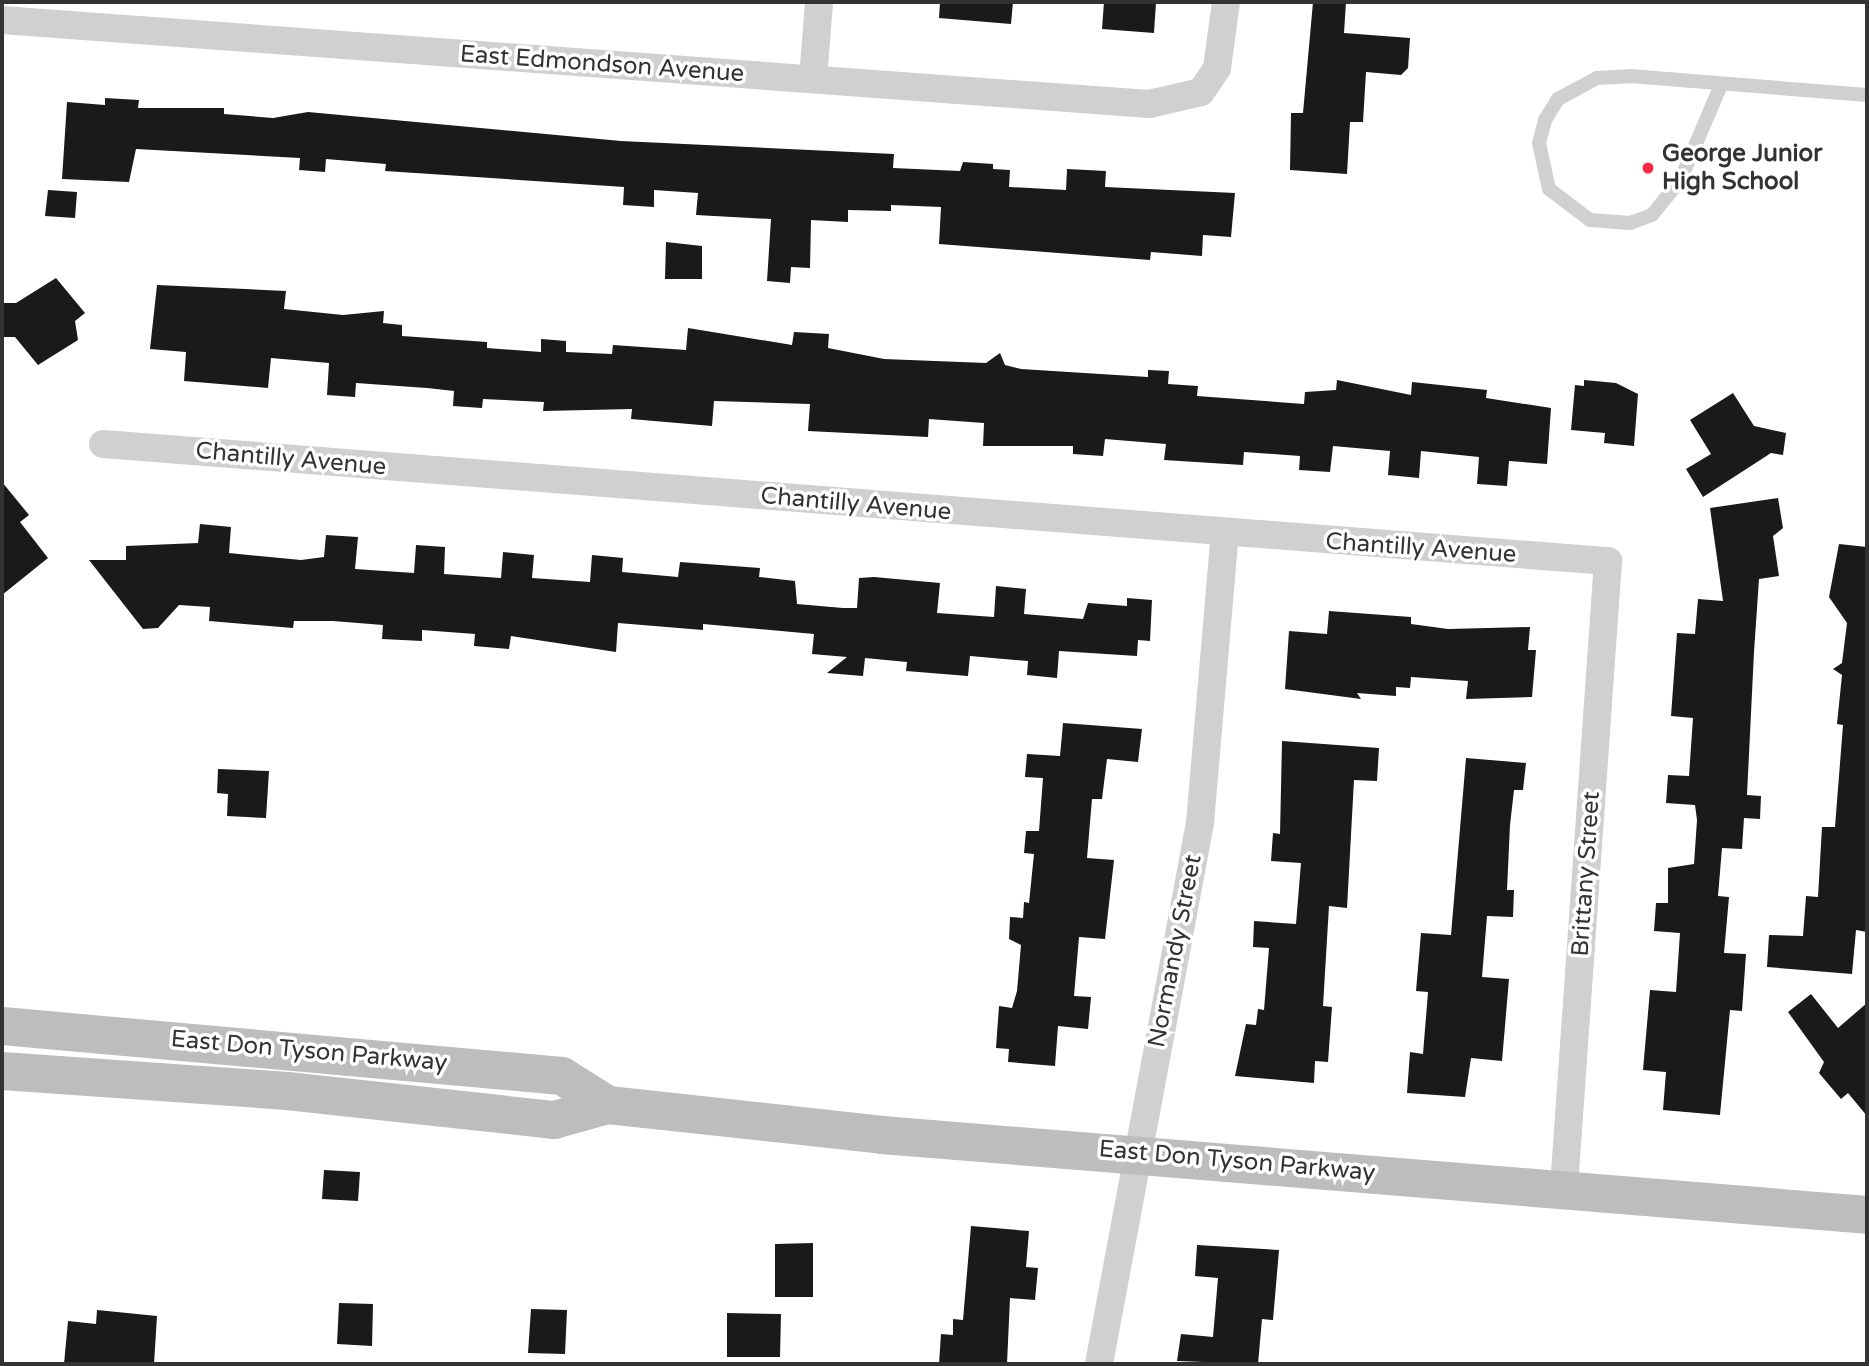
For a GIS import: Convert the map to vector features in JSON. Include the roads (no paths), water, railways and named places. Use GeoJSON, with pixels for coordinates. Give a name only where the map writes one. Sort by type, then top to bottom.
{"type":"FeatureCollection","features":[{"type":"Feature","properties":{"kind":"main road","name":"East Don Tyson Parkway"},"geometry":{"type":"LineString","coordinates":[[2,1026],[562,1076],[608,1105]]}},
{"type":"Feature","properties":{"kind":"main road","name":"East Don Tyson Parkway"},"geometry":{"type":"LineString","coordinates":[[2,1071],[287,1091],[554,1120],[608,1105],[882,1135],[1136,1152],[1867,1215]]}},
{"type":"Feature","properties":{"kind":"street"},"geometry":{"type":"LineString","coordinates":[[813,79],[819,2]]}},
{"type":"Feature","properties":{"kind":"street","name":"East Edmondson Avenue"},"geometry":{"type":"LineString","coordinates":[[2,20],[1149,104],[1201,92],[1217,68],[1226,2]]}},
{"type":"Feature","properties":{"kind":"street","name":"Chantilly Avenue"},"geometry":{"type":"LineString","coordinates":[[103,444],[1225,534],[1608,561]]}},
{"type":"Feature","properties":{"kind":"street","name":"Normandy Street"},"geometry":{"type":"LineString","coordinates":[[1099,1364],[1136,1152],[1200,823],[1225,534]]}},
{"type":"Feature","properties":{"kind":"street","name":"Brittany Street"},"geometry":{"type":"LineString","coordinates":[[1564,1187],[1608,561]]}},
{"type":"Feature","properties":{"kind":"lane"},"geometry":{"type":"LineString","coordinates":[[1721,85],[1681,178],[1652,215],[1630,223],[1590,220],[1549,189],[1539,143],[1545,120],[1577,85],[1630,76],[1867,95]]}},
{"type":"Feature","properties":{"kind":"place","name":"George Junior High School"},"geometry":{"type":"Point","coordinates":[1648,168]}}]}
